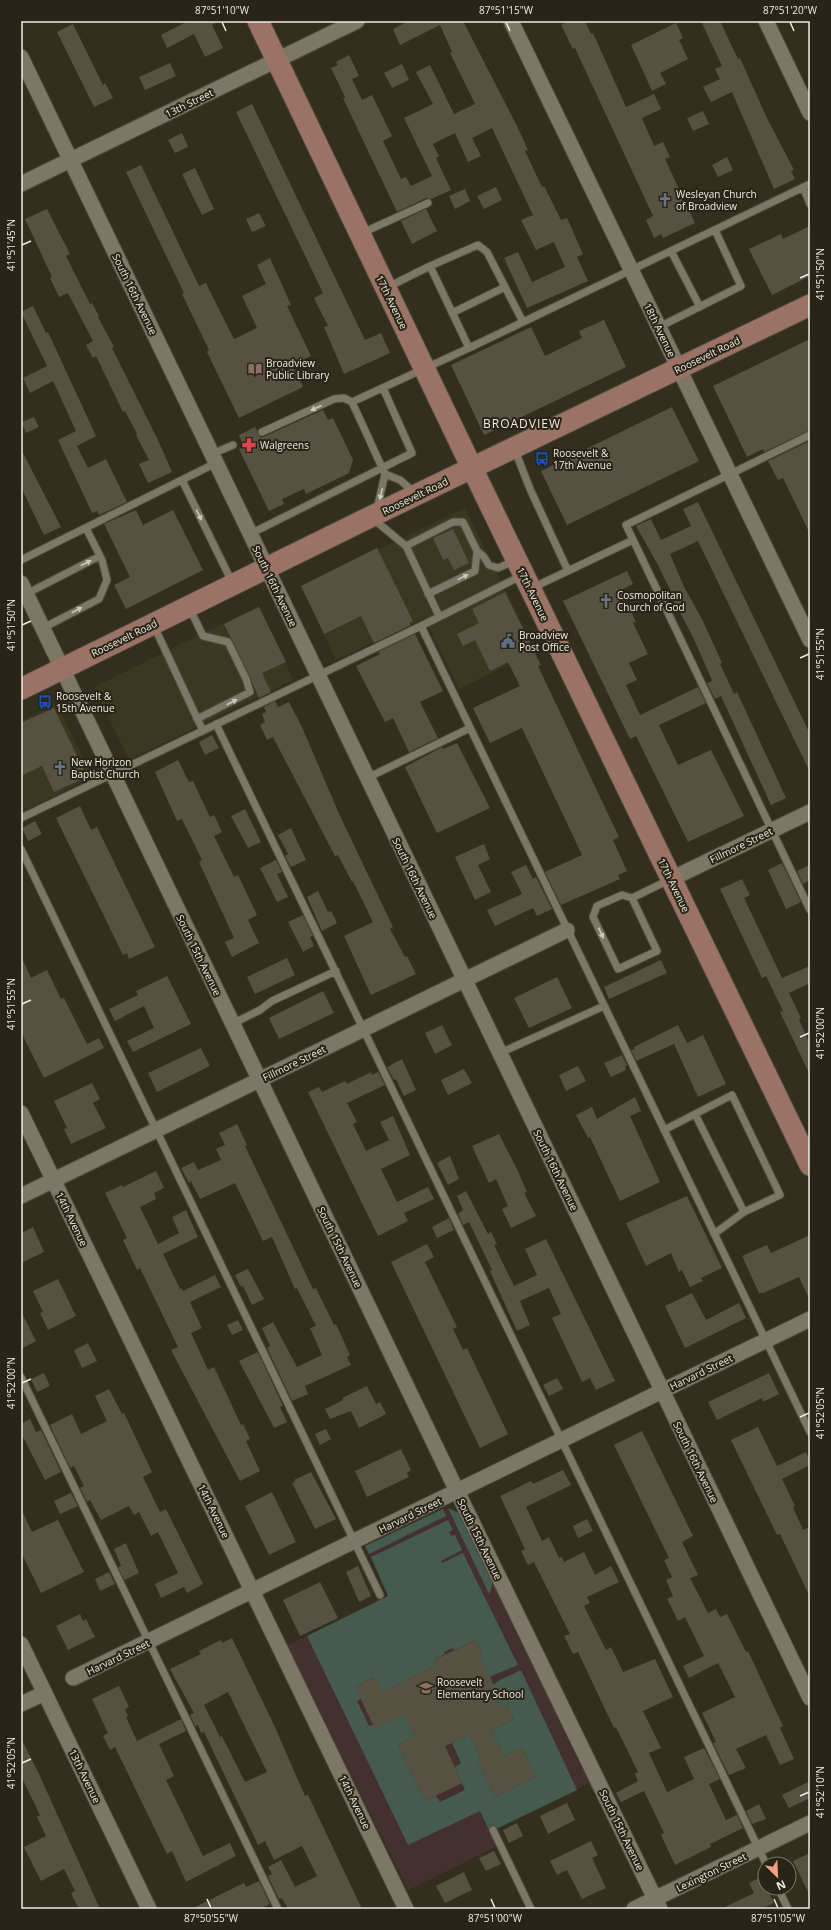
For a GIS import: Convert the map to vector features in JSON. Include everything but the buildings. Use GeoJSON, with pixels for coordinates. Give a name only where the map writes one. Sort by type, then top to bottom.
{"type":"FeatureCollection","features":[{"type":"Feature","properties":{"kind":"street","name":"17th Avenue"},"geometry":{"type":"LineString","coordinates":[[258,21],[424,369],[810,1165]]}},
{"type":"Feature","properties":{"kind":"street","name":"13th Street"},"geometry":{"type":"LineString","coordinates":[[21,184],[356,21]]}},
{"type":"Feature","properties":{"kind":"street","name":"18th Avenue"},"geometry":{"type":"LineString","coordinates":[[511,21],[810,640]]}},
{"type":"Feature","properties":{"kind":"street"},"geometry":{"type":"LineString","coordinates":[[766,21],[810,113]]}},
{"type":"Feature","properties":{"kind":"street","name":"South 16th Avenue"},"geometry":{"type":"LineString","coordinates":[[21,57],[810,1698]]}},
{"type":"Feature","properties":{"kind":"street","name":"Roosevelt Road"},"geometry":{"type":"LineString","coordinates":[[21,689],[233,584],[810,305]]}},
{"type":"Feature","properties":{"kind":"street","name":"South 15th Avenue"},"geometry":{"type":"LineString","coordinates":[[24,588],[457,1492],[658,1904]]}},
{"type":"Feature","properties":{"kind":"street","name":"Fillmore Street"},"geometry":{"type":"LineString","coordinates":[[671,879],[810,812]]}},
{"type":"Feature","properties":{"kind":"street","name":"Fillmore Street"},"geometry":{"type":"LineString","coordinates":[[21,1196],[567,930]]}},
{"type":"Feature","properties":{"kind":"street","name":"14th Avenue"},"geometry":{"type":"LineString","coordinates":[[21,1113],[406,1909]]}},
{"type":"Feature","properties":{"kind":"street","name":"Harvard Street"},"geometry":{"type":"LineString","coordinates":[[74,1678],[810,1319]]}},
{"type":"Feature","properties":{"kind":"street","name":"13th Avenue"},"geometry":{"type":"LineString","coordinates":[[21,1644],[149,1909]]}},
{"type":"Feature","properties":{"kind":"street"},"geometry":{"type":"LineString","coordinates":[[21,1704],[45,1693]]}},
{"type":"Feature","properties":{"kind":"street","name":"Lexington Street"},"geometry":{"type":"LineString","coordinates":[[634,1909],[658,1904],[759,1848],[810,1823]]}},
{"type":"Feature","properties":{"kind":"lane"},"geometry":{"type":"LineString","coordinates":[[352,402],[469,348],[810,184]]}},
{"type":"Feature","properties":{"kind":"lane"},"geometry":{"type":"LineString","coordinates":[[803,187],[810,204]]}},
{"type":"Feature","properties":{"kind":"lane"},"geometry":{"type":"LineString","coordinates":[[360,234],[428,203]]}},
{"type":"Feature","properties":{"kind":"lane"},"geometry":{"type":"LineString","coordinates":[[659,327],[741,286],[715,230]]}},
{"type":"Feature","properties":{"kind":"lane"},"geometry":{"type":"LineString","coordinates":[[386,288],[430,266],[478,245],[488,252],[523,322]]}},
{"type":"Feature","properties":{"kind":"lane"},"geometry":{"type":"LineString","coordinates":[[671,251],[700,307]]}},
{"type":"Feature","properties":{"kind":"lane"},"geometry":{"type":"LineString","coordinates":[[430,266],[469,348]]}},
{"type":"Feature","properties":{"kind":"lane"},"geometry":{"type":"LineString","coordinates":[[452,313],[505,287]]}},
{"type":"Feature","properties":{"kind":"lane"},"geometry":{"type":"LineString","coordinates":[[250,534],[384,471],[412,453],[383,388]]}},
{"type":"Feature","properties":{"kind":"lane"},"geometry":{"type":"LineString","coordinates":[[262,432],[334,400],[344,398],[352,402],[384,471],[400,480],[417,495]]}},
{"type":"Feature","properties":{"kind":"lane"},"geometry":{"type":"LineString","coordinates":[[810,435],[626,525],[810,910]]}},
{"type":"Feature","properties":{"kind":"lane"},"geometry":{"type":"LineString","coordinates":[[21,560],[182,480],[233,445]]}},
{"type":"Feature","properties":{"kind":"lane"},"geometry":{"type":"LineString","coordinates":[[514,448],[530,489],[568,571]]}},
{"type":"Feature","properties":{"kind":"lane"},"geometry":{"type":"LineString","coordinates":[[384,471],[373,516],[406,546],[439,616]]}},
{"type":"Feature","properties":{"kind":"lane"},"geometry":{"type":"LineString","coordinates":[[182,480],[233,584]]}},
{"type":"Feature","properties":{"kind":"lane"},"geometry":{"type":"LineString","coordinates":[[406,546],[453,522],[463,522],[477,551],[484,557],[489,565],[523,574],[568,571],[633,540]]}},
{"type":"Feature","properties":{"kind":"lane"},"geometry":{"type":"LineString","coordinates":[[43,628],[98,599],[107,580],[100,556],[86,528]]}},
{"type":"Feature","properties":{"kind":"lane"},"geometry":{"type":"LineString","coordinates":[[428,594],[475,571],[477,551]]}},
{"type":"Feature","properties":{"kind":"lane"},"geometry":{"type":"LineString","coordinates":[[24,588],[100,556]]}},
{"type":"Feature","properties":{"kind":"lane"},"geometry":{"type":"LineString","coordinates":[[21,818],[421,626],[523,574]]}},
{"type":"Feature","properties":{"kind":"lane"},"geometry":{"type":"LineString","coordinates":[[189,606],[203,636],[228,642],[246,679],[250,692],[198,719]]}},
{"type":"Feature","properties":{"kind":"lane"},"geometry":{"type":"LineString","coordinates":[[153,624],[203,731]]}},
{"type":"Feature","properties":{"kind":"lane"},"geometry":{"type":"LineString","coordinates":[[421,626],[810,1432]]}},
{"type":"Feature","properties":{"kind":"lane"},"geometry":{"type":"LineString","coordinates":[[216,724],[762,1856]]}},
{"type":"Feature","properties":{"kind":"lane"},"geometry":{"type":"LineString","coordinates":[[368,778],[470,728]]}},
{"type":"Feature","properties":{"kind":"lane"},"geometry":{"type":"LineString","coordinates":[[21,849],[380,1595]]}},
{"type":"Feature","properties":{"kind":"lane"},"geometry":{"type":"LineString","coordinates":[[632,898],[657,951],[618,969],[593,917],[597,906],[622,895],[632,898],[671,879]]}},
{"type":"Feature","properties":{"kind":"lane"},"geometry":{"type":"LineString","coordinates":[[232,1024],[260,1010],[272,1001],[336,971]]}},
{"type":"Feature","properties":{"kind":"lane"},"geometry":{"type":"LineString","coordinates":[[500,1053],[604,1006]]}},
{"type":"Feature","properties":{"kind":"lane"},"geometry":{"type":"LineString","coordinates":[[664,1130],[732,1095],[780,1195],[744,1212],[714,1234]]}},
{"type":"Feature","properties":{"kind":"lane"},"geometry":{"type":"LineString","coordinates":[[695,1114],[744,1212]]}},
{"type":"Feature","properties":{"kind":"lane"},"geometry":{"type":"LineString","coordinates":[[21,1377],[278,1909]]}},
{"type":"Feature","properties":{"kind":"lane"},"geometry":{"type":"LineString","coordinates":[[493,1830],[531,1909]]}},
{"type":"Feature","properties":{"kind":"lane"},"geometry":{"type":"LineString","coordinates":[[782,1896],[788,1909]]}},
{"type":"Feature","properties":{"kind":"shaded area"},"geometry":{"type":"Polygon","coordinates":[[[465,508],[535,651],[459,689],[424,618],[336,660],[302,586],[465,508]]]}},
{"type":"Feature","properties":{"kind":"shaded area"},"geometry":{"type":"Polygon","coordinates":[[[259,606],[293,680],[129,760],[94,687],[259,606]]]}},
{"type":"Feature","properties":{"kind":"shaded area"},"geometry":{"type":"Polygon","coordinates":[[[57,704],[92,777],[21,813],[21,721],[57,704]]]}},
{"type":"Feature","properties":{"kind":"shaded area","name":"Roosevelt Elementary School"},"geometry":{"type":"Polygon","coordinates":[[[448,1508],[459,1513],[589,1783],[493,1830],[500,1845],[408,1890],[287,1646],[388,1596],[365,1546],[448,1508]]]}},
{"type":"Feature","properties":{"kind":"green space"},"geometry":{"type":"Polygon","coordinates":[[[448,1508],[459,1513],[493,1582],[489,1594],[448,1508]]]}},
{"type":"Feature","properties":{"kind":"green space"},"geometry":{"type":"Polygon","coordinates":[[[443,1509],[446,1516],[369,1554],[365,1546],[443,1509]]]}},
{"type":"Feature","properties":{"kind":"green space"},"geometry":{"type":"Polygon","coordinates":[[[448,1520],[453,1530],[449,1532],[451,1536],[455,1535],[462,1550],[441,1561],[442,1563],[463,1553],[518,1665],[489,1677],[475,1657],[482,1654],[476,1640],[454,1650],[452,1648],[444,1652],[445,1654],[434,1660],[436,1665],[382,1692],[374,1677],[355,1687],[361,1699],[357,1701],[369,1726],[405,1715],[415,1737],[398,1745],[425,1801],[436,1796],[440,1802],[465,1790],[455,1767],[461,1763],[452,1743],[470,1735],[480,1756],[477,1759],[495,1797],[536,1777],[522,1748],[504,1756],[491,1730],[514,1719],[507,1705],[500,1708],[490,1687],[500,1680],[521,1670],[577,1790],[490,1832],[480,1811],[408,1845],[307,1636],[388,1596],[371,1557],[448,1520]]]}},
{"type":"Feature","properties":{"kind":"place","name":"Wesleyan Church of Broadview"},"geometry":{"type":"Point","coordinates":[665,200]}},
{"type":"Feature","properties":{"kind":"place","name":"Broadview Public Library"},"geometry":{"type":"Point","coordinates":[255,369]}},
{"type":"Feature","properties":{"kind":"place","name":"Walgreens"},"geometry":{"type":"Point","coordinates":[249,445]}},
{"type":"Feature","properties":{"kind":"place","name":"Roosevelt & 17th Avenue"},"geometry":{"type":"Point","coordinates":[542,459]}},
{"type":"Feature","properties":{"kind":"place","name":"Cosmopolitan Church of God"},"geometry":{"type":"Point","coordinates":[606,601]}},
{"type":"Feature","properties":{"kind":"place","name":"Broadview Post Office"},"geometry":{"type":"Point","coordinates":[508,641]}},
{"type":"Feature","properties":{"kind":"place","name":"Roosevelt & 15th Avenue"},"geometry":{"type":"Point","coordinates":[45,702]}},
{"type":"Feature","properties":{"kind":"place","name":"New Horizon Baptist Church"},"geometry":{"type":"Point","coordinates":[60,768]}},
{"type":"Feature","properties":{"kind":"place","name":"Roosevelt Elementary School"},"geometry":{"type":"Point","coordinates":[426,1688]}},
{"type":"Feature","properties":{"kind":"district","name":"BROADVIEW"},"geometry":{"type":"Point","coordinates":[522,423]}}]}
